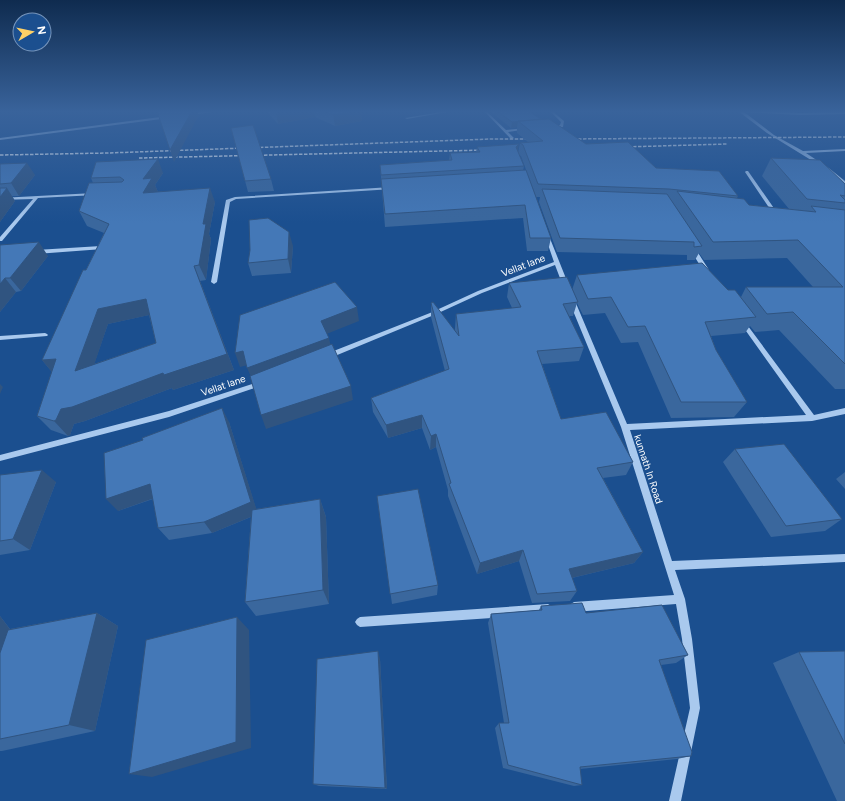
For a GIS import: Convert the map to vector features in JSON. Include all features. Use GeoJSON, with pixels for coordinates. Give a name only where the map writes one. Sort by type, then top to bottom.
{"type":"FeatureCollection","features":[{"type":"Feature","properties":{"kind":"street"},"geometry":{"type":"LineString","coordinates":[[797,148],[831,170],[845,183]]}},
{"type":"Feature","properties":{"kind":"street"},"geometry":{"type":"LineString","coordinates":[[804,152],[845,150]]}},
{"type":"Feature","properties":{"kind":"street"},"geometry":{"type":"LineString","coordinates":[[747,172],[778,218],[771,217]]}},
{"type":"Feature","properties":{"kind":"street"},"geometry":{"type":"LineString","coordinates":[[214,282],[228,200],[235,198],[393,188]]}},
{"type":"Feature","properties":{"kind":"street"},"geometry":{"type":"LineString","coordinates":[[0,199],[97,194]]}},
{"type":"Feature","properties":{"kind":"street"},"geometry":{"type":"LineString","coordinates":[[0,240],[37,197]]}},
{"type":"Feature","properties":{"kind":"street","name":"kunnath ln Road"},"geometry":{"type":"LineString","coordinates":[[544,228],[556,263],[625,427],[680,599],[687,639],[695,708],[675,801]]}},
{"type":"Feature","properties":{"kind":"street"},"geometry":{"type":"LineString","coordinates":[[688,242],[708,274]]}},
{"type":"Feature","properties":{"kind":"street"},"geometry":{"type":"LineString","coordinates":[[31,253],[101,248]]}},
{"type":"Feature","properties":{"kind":"street","name":"Vellat lane"},"geometry":{"type":"LineString","coordinates":[[323,359],[480,292],[556,263]]}},
{"type":"Feature","properties":{"kind":"street"},"geometry":{"type":"LineString","coordinates":[[739,318],[812,418]]}},
{"type":"Feature","properties":{"kind":"street"},"geometry":{"type":"LineString","coordinates":[[0,338],[45,335]]}},
{"type":"Feature","properties":{"kind":"street","name":"Vellat lane"},"geometry":{"type":"LineString","coordinates":[[0,458],[169,414],[266,381]]}},
{"type":"Feature","properties":{"kind":"street"},"geometry":{"type":"LineString","coordinates":[[625,427],[812,418],[845,411]]}},
{"type":"Feature","properties":{"kind":"street"},"geometry":{"type":"LineString","coordinates":[[669,566],[845,558]]}},
{"type":"Feature","properties":{"kind":"street"},"geometry":{"type":"LineString","coordinates":[[360,622],[680,599]]}},
{"type":"Feature","properties":{"kind":"building"},"geometry":{"type":"Polygon","coordinates":[[[236,148],[261,148],[271,179],[245,181],[236,148]]]}},
{"type":"Feature","properties":{"kind":"building"},"geometry":{"type":"Polygon","coordinates":[[[478,148],[517,148],[524,166],[381,175],[380,165],[452,160],[450,153],[480,152],[478,148]]]}},
{"type":"Feature","properties":{"kind":"building"},"geometry":{"type":"Polygon","coordinates":[[[524,148],[635,148],[656,168],[719,171],[738,196],[669,189],[538,184],[524,148]]]}},
{"type":"Feature","properties":{"kind":"building"},"geometry":{"type":"Polygon","coordinates":[[[771,158],[820,160],[845,184],[845,196],[840,195],[845,200],[845,203],[807,199],[771,158]]]}},
{"type":"Feature","properties":{"kind":"building"},"geometry":{"type":"Polygon","coordinates":[[[158,159],[143,179],[152,178],[143,193],[210,188],[203,224],[206,224],[199,265],[194,266],[227,354],[164,375],[163,373],[72,407],[61,409],[56,420],[54,421],[37,416],[56,359],[42,360],[83,270],[86,270],[109,224],[79,211],[89,183],[122,182],[124,180],[120,177],[91,178],[96,162],[158,159]],[[146,299],[98,309],[75,371],[156,343],[146,299]]]}},
{"type":"Feature","properties":{"kind":"building"},"geometry":{"type":"Polygon","coordinates":[[[27,163],[11,183],[0,184],[0,164],[27,163]]]}},
{"type":"Feature","properties":{"kind":"building"},"geometry":{"type":"Polygon","coordinates":[[[526,170],[551,238],[530,238],[525,205],[385,214],[381,179],[526,170]]]}},
{"type":"Feature","properties":{"kind":"building"},"geometry":{"type":"Polygon","coordinates":[[[0,188],[7,188],[0,197],[0,188]]]}},
{"type":"Feature","properties":{"kind":"building"},"geometry":{"type":"Polygon","coordinates":[[[542,189],[667,194],[702,246],[694,247],[694,242],[560,238],[542,189]]]}},
{"type":"Feature","properties":{"kind":"building"},"geometry":{"type":"Polygon","coordinates":[[[677,191],[744,199],[749,205],[816,212],[811,206],[845,210],[845,364],[793,312],[767,314],[746,287],[843,287],[798,240],[713,242],[677,191]]]}},
{"type":"Feature","properties":{"kind":"building"},"geometry":{"type":"Polygon","coordinates":[[[268,218],[289,232],[288,259],[248,263],[250,250],[249,220],[268,218]]]}},
{"type":"Feature","properties":{"kind":"building"},"geometry":{"type":"Polygon","coordinates":[[[39,242],[10,278],[5,278],[0,284],[0,245],[39,242]]]}},
{"type":"Feature","properties":{"kind":"building"},"geometry":{"type":"Polygon","coordinates":[[[702,263],[728,290],[735,290],[756,317],[705,322],[716,350],[747,402],[681,402],[645,326],[628,327],[611,297],[588,299],[577,275],[702,263]]]}},
{"type":"Feature","properties":{"kind":"building"},"geometry":{"type":"Polygon","coordinates":[[[567,277],[578,302],[563,304],[584,347],[537,351],[561,419],[606,412],[633,462],[597,468],[643,552],[569,569],[577,591],[537,594],[523,550],[480,563],[449,484],[451,483],[436,434],[431,436],[422,415],[386,425],[371,398],[449,369],[431,303],[433,302],[459,336],[456,314],[521,307],[509,283],[567,277]]]}},
{"type":"Feature","properties":{"kind":"building"},"geometry":{"type":"Polygon","coordinates":[[[335,282],[357,307],[321,321],[329,338],[247,368],[243,351],[235,353],[240,315],[335,282]]]}},
{"type":"Feature","properties":{"kind":"building"},"geometry":{"type":"Polygon","coordinates":[[[332,344],[351,386],[261,415],[250,376],[332,344]]]}},
{"type":"Feature","properties":{"kind":"building"},"geometry":{"type":"Polygon","coordinates":[[[222,408],[251,502],[204,522],[158,528],[150,484],[106,499],[104,453],[143,440],[142,438],[222,408]]]}},
{"type":"Feature","properties":{"kind":"building"},"geometry":{"type":"Polygon","coordinates":[[[784,444],[842,519],[786,526],[735,449],[784,444]]]}},
{"type":"Feature","properties":{"kind":"building"},"geometry":{"type":"Polygon","coordinates":[[[42,470],[13,539],[0,541],[0,475],[42,470]]]}},
{"type":"Feature","properties":{"kind":"building"},"geometry":{"type":"Polygon","coordinates":[[[418,489],[438,585],[390,594],[377,496],[418,489]]]}},
{"type":"Feature","properties":{"kind":"building"},"geometry":{"type":"Polygon","coordinates":[[[320,499],[323,590],[245,602],[252,510],[320,499]]]}},
{"type":"Feature","properties":{"kind":"building"},"geometry":{"type":"Polygon","coordinates":[[[582,603],[586,613],[662,605],[688,655],[659,660],[692,752],[691,756],[580,767],[582,785],[508,765],[499,723],[509,723],[491,614],[542,610],[541,606],[582,603]]]}},
{"type":"Feature","properties":{"kind":"building"},"geometry":{"type":"Polygon","coordinates":[[[97,613],[69,725],[0,739],[0,653],[8,630],[97,613]]]}},
{"type":"Feature","properties":{"kind":"building"},"geometry":{"type":"Polygon","coordinates":[[[237,617],[236,742],[129,774],[146,640],[237,617]]]}},
{"type":"Feature","properties":{"kind":"building"},"geometry":{"type":"Polygon","coordinates":[[[378,651],[385,788],[313,784],[317,659],[378,651]]]}},
{"type":"Feature","properties":{"kind":"building"},"geometry":{"type":"Polygon","coordinates":[[[845,651],[845,744],[799,652],[845,651]]]}},
{"type":"Feature","properties":{"kind":"railway"},"geometry":{"type":"LineString","coordinates":[[0,155],[234,148]]}},
{"type":"Feature","properties":{"kind":"railway"},"geometry":{"type":"LineString","coordinates":[[139,158],[487,150]]}}]}
